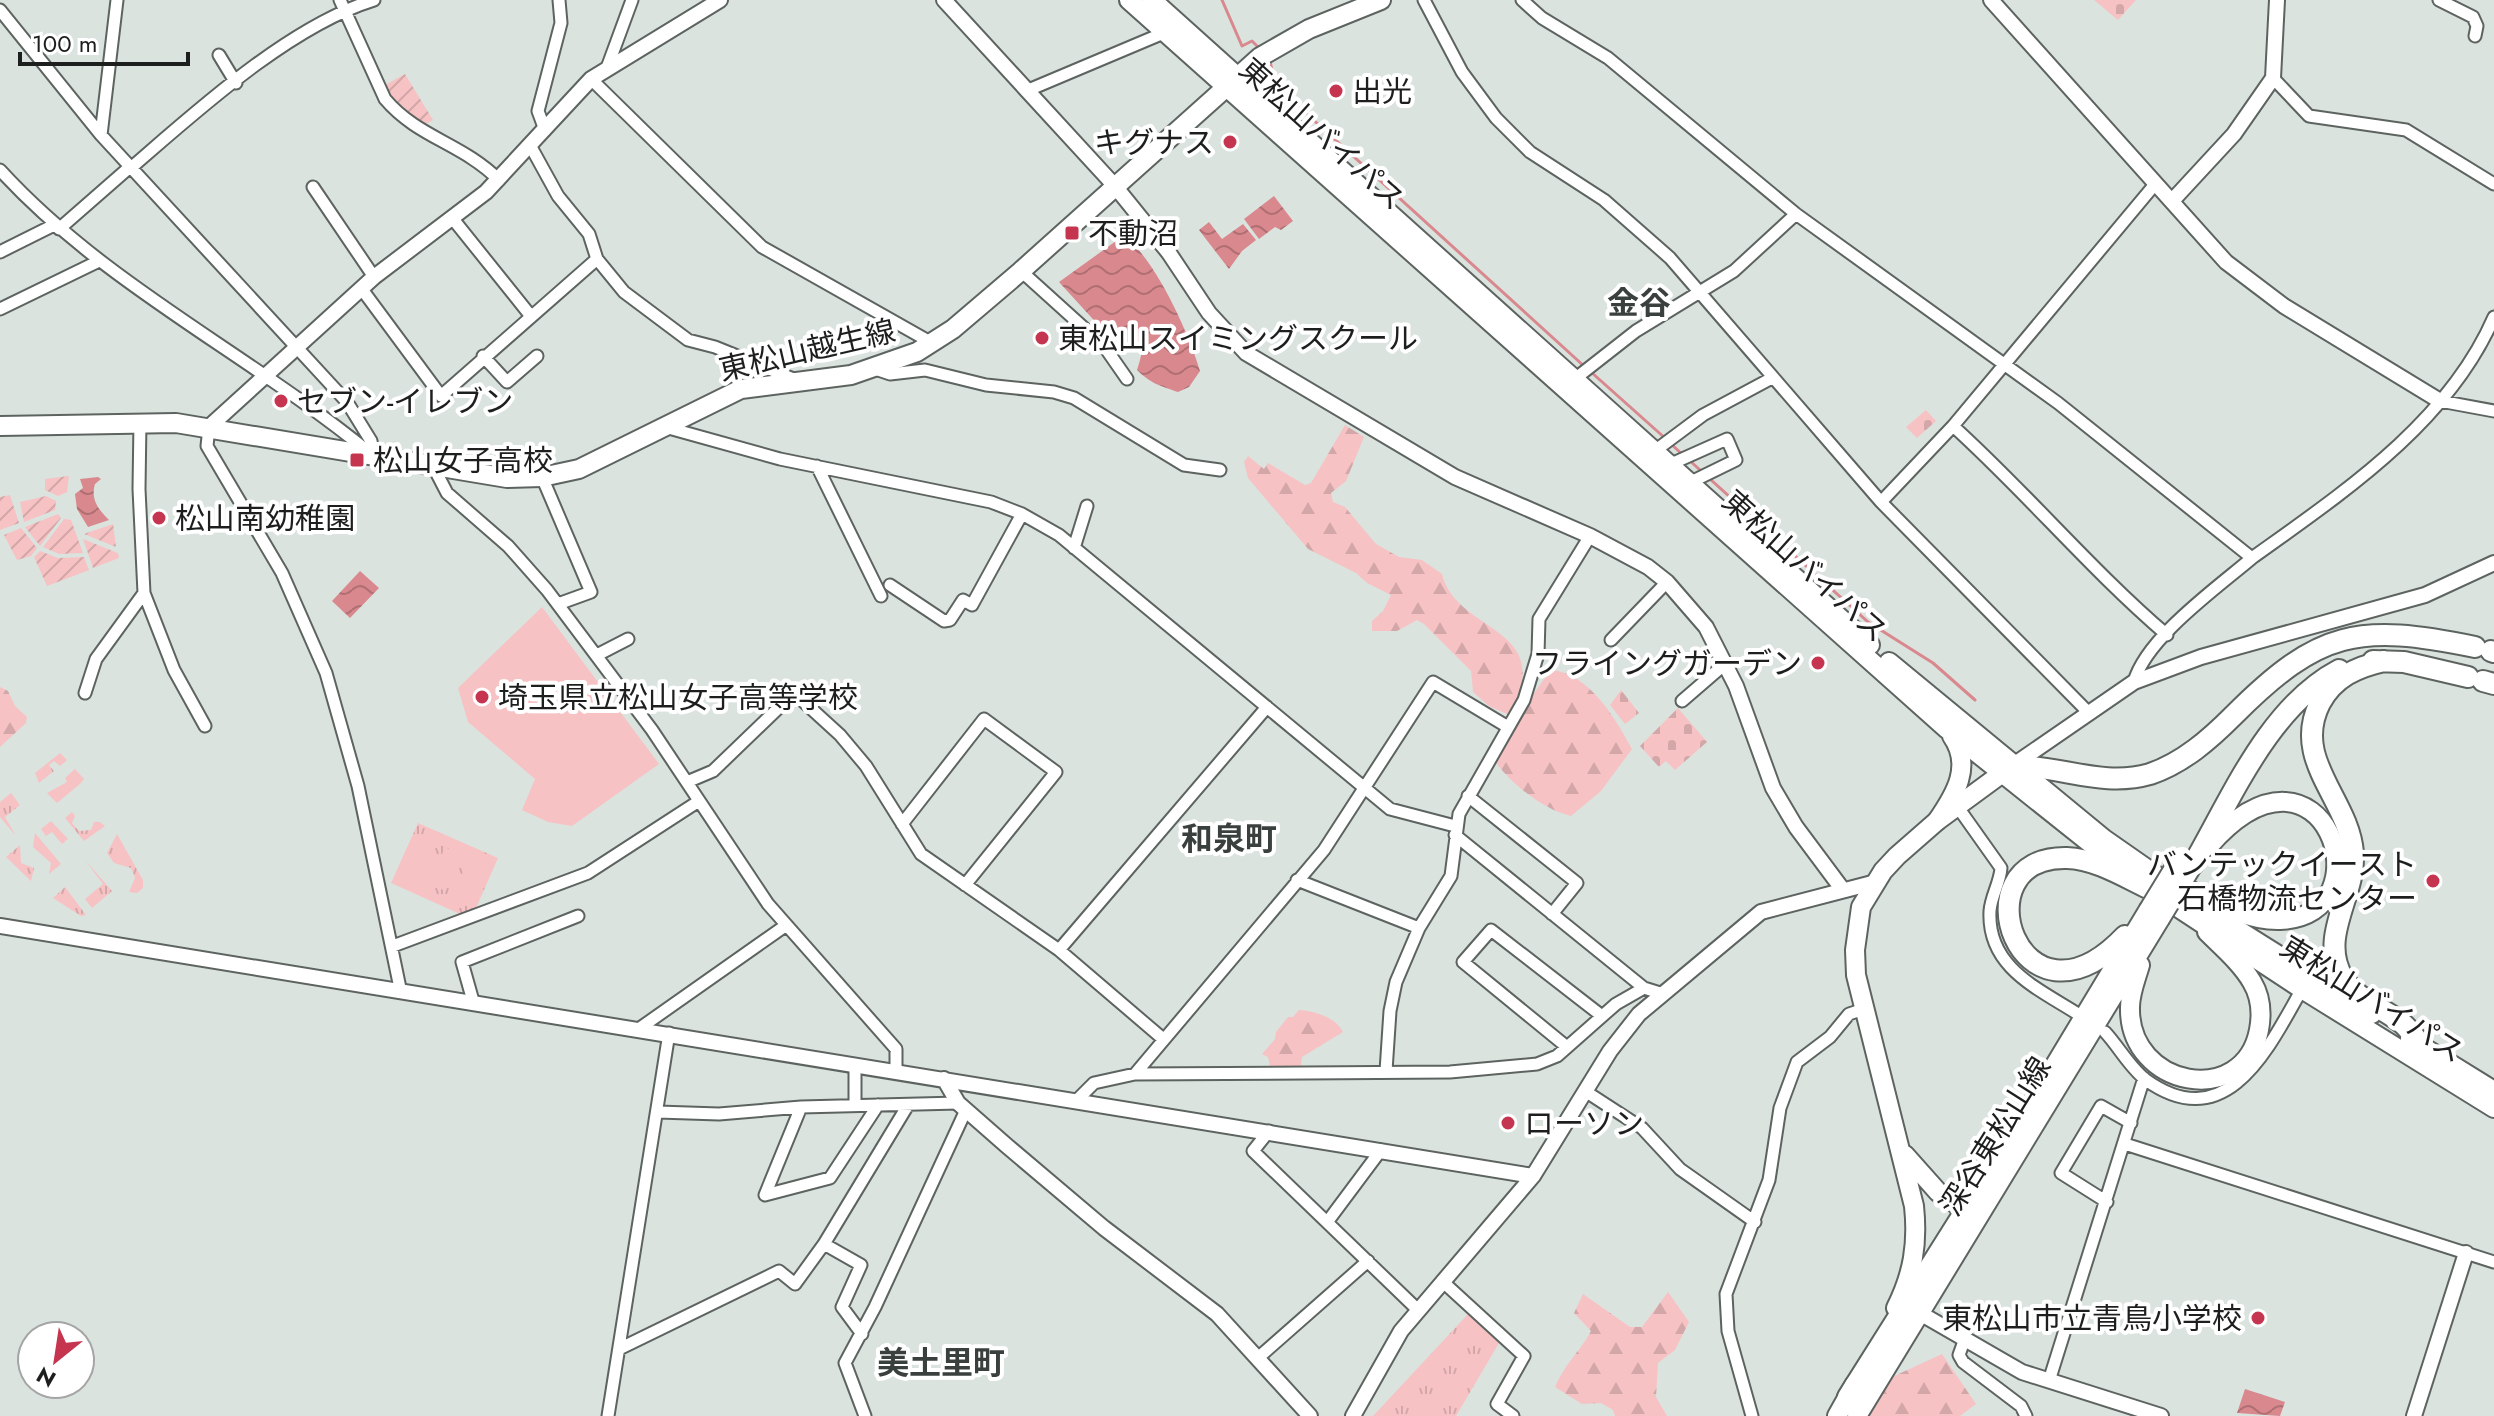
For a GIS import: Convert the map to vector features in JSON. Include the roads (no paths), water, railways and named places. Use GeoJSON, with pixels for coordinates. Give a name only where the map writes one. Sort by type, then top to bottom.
{"type":"FeatureCollection","features":[{"type":"Feature","properties":{"kind":"highway"},"geometry":{"type":"LineString","coordinates":[[2006,770],[2054,767],[2107,780],[2153,773],[2195,750],[2276,675],[2316,648],[2361,634],[2413,636],[2486,650]]}},
{"type":"Feature","properties":{"kind":"highway"},"geometry":{"type":"LineString","coordinates":[[2188,860],[2263,724],[2293,687],[2311,670],[2354,647],[2413,636]]}},
{"type":"Feature","properties":{"kind":"highway"},"geometry":{"type":"LineString","coordinates":[[2384,661],[2353,671],[2330,688],[2314,716],[2312,752],[2353,850],[2350,882],[2335,933],[2337,964],[2354,991],[2404,1024],[2422,1046]]}},
{"type":"Feature","properties":{"kind":"highway"},"geometry":{"type":"LineString","coordinates":[[1853,1407],[1967,1211],[2188,860],[2268,739],[2306,692],[2340,669],[2384,661],[2482,680]]}},
{"type":"Feature","properties":{"kind":"highway"},"geometry":{"type":"LineString","coordinates":[[2146,878],[2085,861],[2054,859],[2026,871],[2016,883],[2007,913],[2009,928],[2024,954],[2051,969],[2068,971],[2099,960],[2154,915]]}},
{"type":"Feature","properties":{"kind":"main road","name":"東松山バイパス"},"geometry":{"type":"LineString","coordinates":[[1129,0],[1232,81],[1576,378],[2006,770]]}},
{"type":"Feature","properties":{"kind":"main road","name":"東松山バイパス"},"geometry":{"type":"LineString","coordinates":[[1152,0],[1232,81],[1947,729],[2006,770],[2146,878],[2195,920],[2494,1108]]}},
{"type":"Feature","properties":{"kind":"main road","name":"東松山越生線"},"geometry":{"type":"LineString","coordinates":[[0,426],[140,421],[209,427],[507,478],[542,477],[579,469],[741,389],[875,369],[932,343],[1021,271],[1232,81],[1283,42],[1381,0]]}},
{"type":"Feature","properties":{"kind":"main road"},"geometry":{"type":"LineString","coordinates":[[1937,821],[1953,797],[1961,773],[1960,754],[1947,729]]}},
{"type":"Feature","properties":{"kind":"main road","name":"深谷東松山線"},"geometry":{"type":"LineString","coordinates":[[1853,1407],[1898,1304],[1915,1255],[1914,1206],[1856,975],[1857,928],[1861,907],[1897,856],[1937,821],[2006,770]]}},
{"type":"Feature","properties":{"kind":"main road"},"geometry":{"type":"LineString","coordinates":[[2146,878],[2223,906],[2280,920],[2297,918],[2323,901],[2337,873],[2338,857],[2326,826],[2297,805],[2282,801],[2256,806],[2234,819],[2188,860]]}},
{"type":"Feature","properties":{"kind":"main road","name":"東松山バイパス"},"geometry":{"type":"LineString","coordinates":[[2146,878],[2494,1091]]}},
{"type":"Feature","properties":{"kind":"main road"},"geometry":{"type":"LineString","coordinates":[[2154,915],[2130,1006],[2135,1039],[2156,1067],[2188,1080],[2206,1080],[2238,1066],[2250,1052],[2261,1017],[2253,983],[2195,920]]}},
{"type":"Feature","properties":{"kind":"main road","name":"深谷東松山線"},"geometry":{"type":"LineString","coordinates":[[1837,1416],[1853,1407],[1918,1312],[2154,915]]}},
{"type":"Feature","properties":{"kind":"main road","name":"深谷東松山線"},"geometry":{"type":"LineString","coordinates":[[1899,1146],[1918,1173],[1967,1211]]}},
{"type":"Feature","properties":{"kind":"street"},"geometry":{"type":"LineString","coordinates":[[101,135],[117,0]]}},
{"type":"Feature","properties":{"kind":"street"},"geometry":{"type":"LineString","coordinates":[[0,252],[57,227],[278,50],[343,4],[374,0]]}},
{"type":"Feature","properties":{"kind":"street"},"geometry":{"type":"LineString","coordinates":[[545,130],[538,111],[561,23],[559,0]]}},
{"type":"Feature","properties":{"kind":"street"},"geometry":{"type":"LineString","coordinates":[[607,68],[632,0]]}},
{"type":"Feature","properties":{"kind":"street"},"geometry":{"type":"LineString","coordinates":[[400,988],[358,786],[326,673],[282,573],[207,446],[209,427],[294,346],[361,288],[499,180],[591,79],[720,0]]}},
{"type":"Feature","properties":{"kind":"street"},"geometry":{"type":"LineString","coordinates":[[944,0],[1114,185],[1169,253],[1209,313],[1260,364],[1455,477],[1590,536],[1637,561],[1667,582],[1706,627],[1726,663],[1773,788],[1796,827],[1843,890]]}},
{"type":"Feature","properties":{"kind":"street"},"geometry":{"type":"LineString","coordinates":[[1424,0],[1462,72],[1506,129],[1530,152],[1604,200],[1641,231],[1702,294],[1881,502],[2089,713]]}},
{"type":"Feature","properties":{"kind":"street"},"geometry":{"type":"LineString","coordinates":[[1522,0],[1542,18],[1608,58],[1640,82],[1796,214],[2058,403],[2252,558]]}},
{"type":"Feature","properties":{"kind":"street"},"geometry":{"type":"LineString","coordinates":[[1991,0],[2217,252],[2256,287],[2440,401],[2494,411]]}},
{"type":"Feature","properties":{"kind":"street"},"geometry":{"type":"LineString","coordinates":[[2172,201],[2234,134],[2273,78],[2277,0]]}},
{"type":"Feature","properties":{"kind":"street"},"geometry":{"type":"LineString","coordinates":[[2440,0],[2473,17],[2475,36]]}},
{"type":"Feature","properties":{"kind":"street"},"geometry":{"type":"LineString","coordinates":[[343,4],[385,99],[396,112],[424,133],[465,151],[499,180]]}},
{"type":"Feature","properties":{"kind":"street"},"geometry":{"type":"LineString","coordinates":[[0,10],[101,135],[347,402],[371,441],[375,457]]}},
{"type":"Feature","properties":{"kind":"street"},"geometry":{"type":"LineString","coordinates":[[1026,91],[1166,32]]}},
{"type":"Feature","properties":{"kind":"street"},"geometry":{"type":"LineString","coordinates":[[219,55],[236,83]]}},
{"type":"Feature","properties":{"kind":"street"},"geometry":{"type":"LineString","coordinates":[[2273,78],[2309,116],[2406,130],[2494,184]]}},
{"type":"Feature","properties":{"kind":"street"},"geometry":{"type":"LineString","coordinates":[[591,79],[762,247],[932,343]]}},
{"type":"Feature","properties":{"kind":"street"},"geometry":{"type":"LineString","coordinates":[[531,147],[558,196],[589,234],[597,259],[624,292],[688,340],[701,346],[715,347],[796,380]]}},
{"type":"Feature","properties":{"kind":"street"},"geometry":{"type":"LineString","coordinates":[[0,170],[57,227],[99,261],[264,374],[375,457]]}},
{"type":"Feature","properties":{"kind":"street"},"geometry":{"type":"LineString","coordinates":[[1881,502],[1953,426],[2156,183]]}},
{"type":"Feature","properties":{"kind":"street"},"geometry":{"type":"LineString","coordinates":[[313,187],[374,277]]}},
{"type":"Feature","properties":{"kind":"street"},"geometry":{"type":"LineString","coordinates":[[1576,378],[1636,331],[1702,294],[1734,271],[1796,214]]}},
{"type":"Feature","properties":{"kind":"street"},"geometry":{"type":"LineString","coordinates":[[453,219],[530,315]]}},
{"type":"Feature","properties":{"kind":"street"},"geometry":{"type":"LineString","coordinates":[[361,288],[441,396],[597,259]]}},
{"type":"Feature","properties":{"kind":"street"},"geometry":{"type":"LineString","coordinates":[[0,309],[99,261]]}},
{"type":"Feature","properties":{"kind":"street"},"geometry":{"type":"LineString","coordinates":[[1021,271],[1104,346],[1127,379]]}},
{"type":"Feature","properties":{"kind":"street"},"geometry":{"type":"LineString","coordinates":[[2134,682],[2141,664],[2199,601],[2252,558],[2354,485],[2440,401],[2473,362],[2494,317]]}},
{"type":"Feature","properties":{"kind":"street"},"geometry":{"type":"LineString","coordinates":[[483,356],[507,382],[537,356]]}},
{"type":"Feature","properties":{"kind":"street"},"geometry":{"type":"LineString","coordinates":[[875,369],[890,374],[925,370],[986,385],[1064,395],[1184,465],[1220,470]]}},
{"type":"Feature","properties":{"kind":"street"},"geometry":{"type":"LineString","coordinates":[[1656,450],[1703,415],[1772,378]]}},
{"type":"Feature","properties":{"kind":"street"},"geometry":{"type":"LineString","coordinates":[[140,421],[139,489],[144,593],[174,670],[205,726]]}},
{"type":"Feature","properties":{"kind":"street"},"geometry":{"type":"LineString","coordinates":[[664,426],[817,466],[991,502],[1022,514],[1074,548],[1395,811],[1455,831],[1644,988],[1660,993]]}},
{"type":"Feature","properties":{"kind":"street"},"geometry":{"type":"LineString","coordinates":[[1953,426],[2167,635]]}},
{"type":"Feature","properties":{"kind":"street"},"geometry":{"type":"LineString","coordinates":[[1671,464],[1727,439],[1736,460],[1691,482]]}},
{"type":"Feature","properties":{"kind":"street"},"geometry":{"type":"LineString","coordinates":[[433,466],[447,493],[508,546],[558,604],[687,782],[785,926],[896,1049],[896,1070]]}},
{"type":"Feature","properties":{"kind":"street"},"geometry":{"type":"LineString","coordinates":[[817,466],[881,596]]}},
{"type":"Feature","properties":{"kind":"street"},"geometry":{"type":"LineString","coordinates":[[542,477],[591,592],[558,604]]}},
{"type":"Feature","properties":{"kind":"street"},"geometry":{"type":"LineString","coordinates":[[1074,548],[1087,506]]}},
{"type":"Feature","properties":{"kind":"street"},"geometry":{"type":"LineString","coordinates":[[890,585],[944,621],[950,620],[963,600],[972,605],[1022,514]]}},
{"type":"Feature","properties":{"kind":"street"},"geometry":{"type":"LineString","coordinates":[[1386,1071],[1393,996],[1419,928],[1448,884],[1455,831],[1468,796],[1524,700],[1536,663],[1539,619],[1574,567],[1590,536]]}},
{"type":"Feature","properties":{"kind":"street"},"geometry":{"type":"LineString","coordinates":[[2006,770],[2134,682],[2201,657],[2425,595],[2494,563]]}},
{"type":"Feature","properties":{"kind":"street"},"geometry":{"type":"LineString","coordinates":[[1611,640],[1667,582]]}},
{"type":"Feature","properties":{"kind":"street"},"geometry":{"type":"LineString","coordinates":[[85,693],[96,659],[144,593]]}},
{"type":"Feature","properties":{"kind":"street"},"geometry":{"type":"LineString","coordinates":[[597,655],[628,639]]}},
{"type":"Feature","properties":{"kind":"street"},"geometry":{"type":"LineString","coordinates":[[1682,701],[1726,663]]}},
{"type":"Feature","properties":{"kind":"street"},"geometry":{"type":"LineString","coordinates":[[1135,1074],[1162,1038],[1324,850],[1433,682],[1508,727]]}},
{"type":"Feature","properties":{"kind":"street"},"geometry":{"type":"LineString","coordinates":[[687,782],[713,771],[794,693],[840,735],[866,766],[921,854],[1059,950],[1162,1038]]}},
{"type":"Feature","properties":{"kind":"street"},"geometry":{"type":"LineString","coordinates":[[1059,950],[1267,707]]}},
{"type":"Feature","properties":{"kind":"street"},"geometry":{"type":"LineString","coordinates":[[902,824],[984,719],[1056,772],[965,885]]}},
{"type":"Feature","properties":{"kind":"street"},"geometry":{"type":"LineString","coordinates":[[1468,796],[1577,883],[1552,914]]}},
{"type":"Feature","properties":{"kind":"street"},"geometry":{"type":"LineString","coordinates":[[393,946],[588,873],[699,801]]}},
{"type":"Feature","properties":{"kind":"street"},"geometry":{"type":"LineString","coordinates":[[1957,806],[2001,868],[1990,913],[1991,930],[2000,957],[2014,973],[2078,1014]]}},
{"type":"Feature","properties":{"kind":"street"},"geometry":{"type":"LineString","coordinates":[[1297,880],[1419,928]]}},
{"type":"Feature","properties":{"kind":"street"},"geometry":{"type":"LineString","coordinates":[[1353,1416],[1379,1365],[1418,1310],[1533,1176],[1625,1031],[1660,993],[1761,912],[1876,882]]}},
{"type":"Feature","properties":{"kind":"street"},"geometry":{"type":"LineString","coordinates":[[473,1001],[462,962],[578,916]]}},
{"type":"Feature","properties":{"kind":"street"},"geometry":{"type":"LineString","coordinates":[[0,926],[400,988],[1533,1176]]}},
{"type":"Feature","properties":{"kind":"street"},"geometry":{"type":"LineString","coordinates":[[640,1028],[785,926]]}},
{"type":"Feature","properties":{"kind":"street"},"geometry":{"type":"LineString","coordinates":[[1567,1047],[1463,962],[1491,930],[1602,1016]]}},
{"type":"Feature","properties":{"kind":"street"},"geometry":{"type":"LineString","coordinates":[[1077,1100],[1094,1083],[1135,1074],[1480,1071],[1524,1065],[1557,1056],[1602,1016],[1644,988]]}},
{"type":"Feature","properties":{"kind":"street"},"geometry":{"type":"LineString","coordinates":[[2105,1032],[2144,1078],[2186,1096],[2202,1097],[2233,1087],[2258,1066],[2302,989]]}},
{"type":"Feature","properties":{"kind":"street"},"geometry":{"type":"LineString","coordinates":[[1752,1416],[1725,1307],[1728,1286],[1769,1180],[1780,1108],[1797,1062],[1830,1037],[1849,1014],[1864,1009]]}},
{"type":"Feature","properties":{"kind":"street"},"geometry":{"type":"LineString","coordinates":[[608,1416],[669,1033]]}},
{"type":"Feature","properties":{"kind":"street"},"geometry":{"type":"LineString","coordinates":[[855,1065],[855,1105]]}},
{"type":"Feature","properties":{"kind":"street"},"geometry":{"type":"LineString","coordinates":[[2049,1381],[2144,1078]]}},
{"type":"Feature","properties":{"kind":"street"},"geometry":{"type":"LineString","coordinates":[[944,1079],[962,1107],[1104,1228],[1210,1308],[1259,1357],[1310,1416]]}},
{"type":"Feature","properties":{"kind":"street"},"geometry":{"type":"LineString","coordinates":[[1585,1091],[1642,1128],[1680,1169],[1755,1222]]}},
{"type":"Feature","properties":{"kind":"street"},"geometry":{"type":"LineString","coordinates":[[658,1112],[719,1114],[855,1105],[962,1107]]}},
{"type":"Feature","properties":{"kind":"street"},"geometry":{"type":"LineString","coordinates":[[801,1107],[765,1195],[830,1178],[878,1105]]}},
{"type":"Feature","properties":{"kind":"street"},"geometry":{"type":"LineString","coordinates":[[619,1349],[779,1271],[795,1284],[824,1244],[908,1105]]}},
{"type":"Feature","properties":{"kind":"street"},"geometry":{"type":"LineString","coordinates":[[2107,1202],[2061,1173],[2101,1106],[2131,1123]]}},
{"type":"Feature","properties":{"kind":"street"},"geometry":{"type":"LineString","coordinates":[[865,1416],[845,1363],[862,1334],[962,1107]]}},
{"type":"Feature","properties":{"kind":"street"},"geometry":{"type":"LineString","coordinates":[[1269,1131],[1253,1151],[1418,1310]]}},
{"type":"Feature","properties":{"kind":"street"},"geometry":{"type":"LineString","coordinates":[[2125,1144],[2494,1262]]}},
{"type":"Feature","properties":{"kind":"street"},"geometry":{"type":"LineString","coordinates":[[1328,1221],[1381,1150]]}},
{"type":"Feature","properties":{"kind":"street"},"geometry":{"type":"LineString","coordinates":[[824,1244],[861,1265],[842,1307],[862,1334]]}},
{"type":"Feature","properties":{"kind":"street"},"geometry":{"type":"LineString","coordinates":[[2414,1416],[2466,1253]]}},
{"type":"Feature","properties":{"kind":"street"},"geometry":{"type":"LineString","coordinates":[[1259,1357],[1368,1261]]}},
{"type":"Feature","properties":{"kind":"street"},"geometry":{"type":"LineString","coordinates":[[1442,1281],[1524,1356],[1497,1404],[1513,1416]]}},
{"type":"Feature","properties":{"kind":"street"},"geometry":{"type":"LineString","coordinates":[[1918,1312],[1998,1361],[2049,1381],[2161,1416]]}},
{"type":"Feature","properties":{"kind":"street"},"geometry":{"type":"LineString","coordinates":[[1964,1341],[1959,1355],[1963,1362],[2021,1406],[2026,1416]]}},
{"type":"Feature","properties":{"kind":"water"},"geometry":{"type":"Polygon","coordinates":[[[1274,196],[1293,221],[1281,230],[1275,227],[1259,239],[1244,219],[1274,196]]]}},
{"type":"Feature","properties":{"kind":"water"},"geometry":{"type":"Polygon","coordinates":[[[1209,222],[1222,239],[1243,224],[1256,240],[1242,251],[1229,269],[1199,230],[1209,222]]]}},
{"type":"Feature","properties":{"kind":"water"},"geometry":{"type":"Polygon","coordinates":[[[1123,236],[1147,260],[1158,278],[1195,356],[1200,371],[1189,387],[1178,392],[1156,384],[1137,370],[1141,352],[1137,341],[1133,338],[1122,351],[1059,282],[1123,236]]]}},
{"type":"Feature","properties":{"kind":"water"},"geometry":{"type":"Polygon","coordinates":[[[80,479],[101,479],[95,484],[95,500],[109,520],[88,527],[77,509],[75,494],[83,488],[80,479]]]}},
{"type":"Feature","properties":{"kind":"water"},"geometry":{"type":"Polygon","coordinates":[[[360,571],[379,588],[350,618],[332,601],[360,571]]]}},
{"type":"Feature","properties":{"kind":"water"},"geometry":{"type":"Polygon","coordinates":[[[2245,1389],[2285,1402],[2280,1416],[2237,1413],[2245,1389]]]}},
{"type":"Feature","properties":{"kind":"waterway"},"geometry":{"type":"LineString","coordinates":[[1222,0],[1242,46],[1252,41],[1260,49]]}},
{"type":"Feature","properties":{"kind":"waterway"},"geometry":{"type":"LineString","coordinates":[[1270,61],[1275,85],[1585,367]]}},
{"type":"Feature","properties":{"kind":"waterway"},"geometry":{"type":"LineString","coordinates":[[1591,372],[1666,439]]}},
{"type":"Feature","properties":{"kind":"waterway"},"geometry":{"type":"LineString","coordinates":[[1671,444],[1683,455]]}},
{"type":"Feature","properties":{"kind":"waterway"},"geometry":{"type":"LineString","coordinates":[[1689,460],[1868,622],[1933,663],[1975,700]]}},
{"type":"Feature","properties":{"kind":"place","name":"出光"},"geometry":{"type":"Point","coordinates":[1336,91]}},
{"type":"Feature","properties":{"kind":"place","name":"キグナス"},"geometry":{"type":"Point","coordinates":[1230,142]}},
{"type":"Feature","properties":{"kind":"place","name":"不動沼"},"geometry":{"type":"Point","coordinates":[1072,233]}},
{"type":"Feature","properties":{"kind":"place","name":"東松山スイミングスクール"},"geometry":{"type":"Point","coordinates":[1042,338]}},
{"type":"Feature","properties":{"kind":"place","name":"セブン-イレブン"},"geometry":{"type":"Point","coordinates":[281,401]}},
{"type":"Feature","properties":{"kind":"place","name":"松山女子高校"},"geometry":{"type":"Point","coordinates":[357,460]}},
{"type":"Feature","properties":{"kind":"place","name":"松山南幼稚園"},"geometry":{"type":"Point","coordinates":[159,518]}},
{"type":"Feature","properties":{"kind":"place","name":"フライングガーデン"},"geometry":{"type":"Point","coordinates":[1818,663]}},
{"type":"Feature","properties":{"kind":"place","name":"埼玉県立松山女子高等学校"},"geometry":{"type":"Point","coordinates":[482,697]}},
{"type":"Feature","properties":{"kind":"place","name":"バンテックイースト 石橋物流センター"},"geometry":{"type":"Point","coordinates":[2433,881]}},
{"type":"Feature","properties":{"kind":"place","name":"ローソン"},"geometry":{"type":"Point","coordinates":[1508,1123]}},
{"type":"Feature","properties":{"kind":"place","name":"東松山市立青鳥小学校"},"geometry":{"type":"Point","coordinates":[2258,1318]}},
{"type":"Feature","properties":{"kind":"district","name":"金谷"},"geometry":{"type":"Point","coordinates":[1639,303]}},
{"type":"Feature","properties":{"kind":"district","name":"和泉町"},"geometry":{"type":"Point","coordinates":[1229,839]}},
{"type":"Feature","properties":{"kind":"district","name":"美土里町"},"geometry":{"type":"Point","coordinates":[941,1363]}}]}
